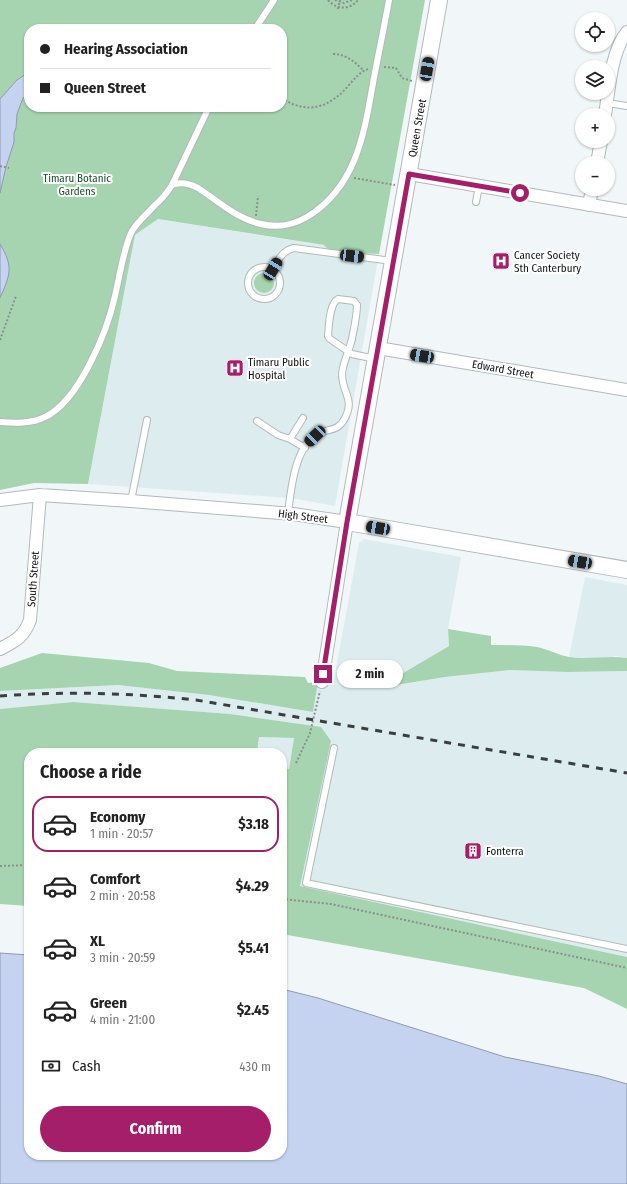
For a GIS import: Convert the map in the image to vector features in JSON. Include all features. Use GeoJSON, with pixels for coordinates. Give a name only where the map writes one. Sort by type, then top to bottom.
{"type":"FeatureCollection","features":[{"type":"Feature","properties":{"kind":"street","name":"Queen Street"},"geometry":{"type":"LineString","coordinates":[[322,682],[347,522],[439,0]]}},
{"type":"Feature","properties":{"kind":"street"},"geometry":{"type":"LineString","coordinates":[[606,108],[616,52],[618,45],[627,32]]}},
{"type":"Feature","properties":{"kind":"street"},"geometry":{"type":"LineString","coordinates":[[408,181],[479,186],[627,211]]}},
{"type":"Feature","properties":{"kind":"street"},"geometry":{"type":"LineString","coordinates":[[589,205],[591,196]]}},
{"type":"Feature","properties":{"kind":"street","name":"Edward Street"},"geometry":{"type":"LineString","coordinates":[[377,354],[627,390]]}},
{"type":"Feature","properties":{"kind":"street","name":"High Street"},"geometry":{"type":"LineString","coordinates":[[0,500],[40,495],[288,513],[627,570]]}},
{"type":"Feature","properties":{"kind":"street","name":"South Street"},"geometry":{"type":"LineString","coordinates":[[0,649],[18,639],[27,629],[30,620],[40,495]]}},
{"type":"Feature","properties":{"kind":"lane"},"geometry":{"type":"LineString","coordinates":[[258,24],[274,0]]}},
{"type":"Feature","properties":{"kind":"lane"},"geometry":{"type":"LineString","coordinates":[[172,185],[176,183],[184,183],[198,188],[237,214],[255,223],[269,226],[294,223],[321,207],[345,180],[357,156],[362,140],[389,0]]}},
{"type":"Feature","properties":{"kind":"lane"},"geometry":{"type":"LineString","coordinates":[[613,108],[627,106]]}},
{"type":"Feature","properties":{"kind":"lane"},"geometry":{"type":"LineString","coordinates":[[0,422],[27,423],[45,418],[62,406],[71,396],[86,371],[109,317],[132,232],[143,217],[172,185],[207,112]]}},
{"type":"Feature","properties":{"kind":"lane"},"geometry":{"type":"LineString","coordinates":[[476,202],[479,186]]}},
{"type":"Feature","properties":{"kind":"lane"},"geometry":{"type":"LineString","coordinates":[[273,269],[282,254],[290,248],[394,261]]}},
{"type":"Feature","properties":{"kind":"lane"},"geometry":{"type":"LineString","coordinates":[[262,267],[273,269],[279,277],[280,287],[278,292],[270,298],[265,299],[255,296],[251,292],[248,282],[252,272],[262,267]]}},
{"type":"Feature","properties":{"kind":"lane"},"geometry":{"type":"LineString","coordinates":[[288,513],[297,465],[305,448],[315,436],[322,432],[339,427],[348,410],[349,398],[342,383],[342,372],[347,351],[352,339],[357,305],[354,301],[338,299],[335,301],[332,306],[328,336],[347,351],[358,356],[377,354]]}},
{"type":"Feature","properties":{"kind":"lane"},"geometry":{"type":"LineString","coordinates":[[290,439],[303,418]]}},
{"type":"Feature","properties":{"kind":"lane"},"geometry":{"type":"LineString","coordinates":[[131,501],[147,420]]}},
{"type":"Feature","properties":{"kind":"lane"},"geometry":{"type":"LineString","coordinates":[[256,421],[305,448]]}},
{"type":"Feature","properties":{"kind":"lane"},"geometry":{"type":"LineString","coordinates":[[334,748],[306,883],[627,949]]}},
{"type":"Feature","properties":{"kind":"path"},"geometry":{"type":"LineString","coordinates":[[328,0],[338,8],[350,7],[358,0]]}},
{"type":"Feature","properties":{"kind":"path"},"geometry":{"type":"LineString","coordinates":[[334,0],[349,2],[352,0]]}},
{"type":"Feature","properties":{"kind":"path"},"geometry":{"type":"LineString","coordinates":[[338,8],[340,1]]}},
{"type":"Feature","properties":{"kind":"path"},"geometry":{"type":"LineString","coordinates":[[333,54],[344,55],[364,71]]}},
{"type":"Feature","properties":{"kind":"path"},"geometry":{"type":"LineString","coordinates":[[287,101],[302,107],[309,108],[322,106],[335,99],[356,77],[364,71],[376,68],[394,67],[405,79],[425,83]]}},
{"type":"Feature","properties":{"kind":"path"},"geometry":{"type":"LineString","coordinates":[[0,166],[9,168]]}},
{"type":"Feature","properties":{"kind":"path"},"geometry":{"type":"LineString","coordinates":[[345,180],[359,179],[408,181]]}},
{"type":"Feature","properties":{"kind":"path"},"geometry":{"type":"LineString","coordinates":[[255,223],[258,196]]}},
{"type":"Feature","properties":{"kind":"path"},"geometry":{"type":"LineString","coordinates":[[0,340],[16,296]]}},
{"type":"Feature","properties":{"kind":"path"},"geometry":{"type":"LineString","coordinates":[[296,763],[310,733],[322,682]]}},
{"type":"Feature","properties":{"kind":"path"},"geometry":{"type":"LineString","coordinates":[[0,866],[24,865]]}},
{"type":"Feature","properties":{"kind":"path"},"geometry":{"type":"LineString","coordinates":[[287,900],[331,904],[627,968]]}},
{"type":"Feature","properties":{"kind":"shaded area","name":"Timaru Public Hospital"},"geometry":{"type":"Polygon","coordinates":[[[158,219],[379,254],[335,506],[275,497],[88,484],[135,235],[158,219]]]}},
{"type":"Feature","properties":{"kind":"shaded area"},"geometry":{"type":"Polygon","coordinates":[[[364,539],[461,557],[448,629],[449,646],[380,688],[445,677],[510,670],[567,672],[627,671],[627,957],[299,886],[331,741],[230,714],[73,702],[0,709],[0,691],[118,685],[209,695],[313,712],[318,682],[334,679],[359,543],[364,539]]]}},
{"type":"Feature","properties":{"kind":"shaded area"},"geometry":{"type":"Polygon","coordinates":[[[585,577],[627,585],[627,658],[616,656],[601,659],[569,657],[585,577]]]}},
{"type":"Feature","properties":{"kind":"shaded area"},"geometry":{"type":"Polygon","coordinates":[[[259,737],[294,738],[289,769],[287,769],[287,748],[258,748],[259,737]]]}},
{"type":"Feature","properties":{"kind":"green space","name":"Timaru Botanic Gardens"},"geometry":{"type":"Polygon","coordinates":[[[0,0],[425,0],[379,254],[342,253],[328,249],[324,245],[158,219],[135,235],[88,484],[34,483],[0,490],[0,0]]]}},
{"type":"Feature","properties":{"kind":"green space"},"geometry":{"type":"Polygon","coordinates":[[[264,273],[271,276],[274,283],[271,290],[264,293],[257,290],[254,283],[257,276],[264,273]]]}},
{"type":"Feature","properties":{"kind":"green space"},"geometry":{"type":"Polygon","coordinates":[[[448,629],[491,636],[491,645],[519,645],[537,647],[576,658],[627,658],[627,671],[567,672],[510,670],[445,677],[378,688],[449,646],[448,629]]]}},
{"type":"Feature","properties":{"kind":"green space"},"geometry":{"type":"Polygon","coordinates":[[[42,653],[149,663],[177,671],[305,677],[308,683],[318,682],[313,712],[209,695],[118,685],[0,691],[0,668],[42,653]]]}},
{"type":"Feature","properties":{"kind":"green space"},"geometry":{"type":"Polygon","coordinates":[[[73,702],[230,714],[321,727],[331,741],[300,886],[627,957],[627,1009],[584,988],[287,935],[287,769],[289,769],[294,738],[259,737],[258,748],[24,748],[24,906],[0,904],[0,709],[73,702]]]}},
{"type":"Feature","properties":{"kind":"water"},"geometry":{"type":"Polygon","coordinates":[[[24,75],[24,97],[17,114],[14,142],[0,193],[0,99],[17,80],[24,75]]]}},
{"type":"Feature","properties":{"kind":"water"},"geometry":{"type":"Polygon","coordinates":[[[0,244],[9,265],[9,271],[0,298],[0,244]]]}},
{"type":"Feature","properties":{"kind":"water"},"geometry":{"type":"Polygon","coordinates":[[[0,953],[24,955],[24,1160],[287,1160],[287,990],[318,998],[505,1057],[599,1076],[627,1084],[627,1184],[0,1184],[0,953]]]}},
{"type":"Feature","properties":{"kind":"railway"},"geometry":{"type":"LineString","coordinates":[[0,696],[25,694],[98,694],[196,700],[627,773]]}},
{"type":"Feature","properties":{"kind":"place","name":"Cancer Society Sth Canterbury"},"geometry":{"type":"Point","coordinates":[501,261]}},
{"type":"Feature","properties":{"kind":"place","name":"Timaru Public Hospital"},"geometry":{"type":"Point","coordinates":[235,368]}},
{"type":"Feature","properties":{"kind":"place","name":"Fonterra"},"geometry":{"type":"Point","coordinates":[473,851]}},
{"type":"Feature","properties":{"kind":"route"},"geometry":{"type":"LineString","coordinates":[[323,674],[347,522],[409,174],[520,193]]}}]}
